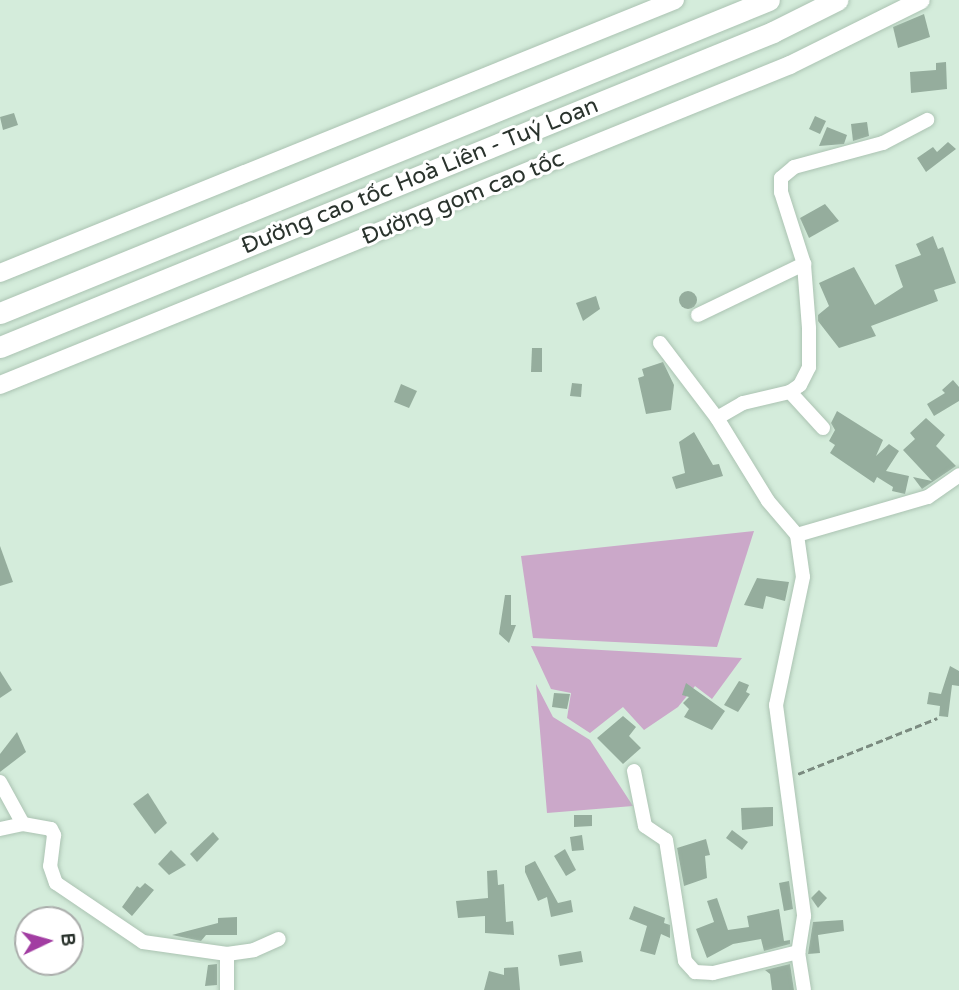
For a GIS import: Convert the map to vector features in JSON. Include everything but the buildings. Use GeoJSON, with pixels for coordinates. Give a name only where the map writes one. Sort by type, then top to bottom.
{"type":"FeatureCollection","features":[{"type":"Feature","properties":{"kind":"highway","name":"Đường cao tốc Hoà Liên - Tuý Loan"},"geometry":{"type":"LineString","coordinates":[[0,313],[769,0]]}},
{"type":"Feature","properties":{"kind":"highway","name":"Đường cao tốc Hoà Liên - Tuý Loan"},"geometry":{"type":"LineString","coordinates":[[0,347],[773,32],[837,0]]}},
{"type":"Feature","properties":{"kind":"main road"},"geometry":{"type":"LineString","coordinates":[[0,273],[674,0]]}},
{"type":"Feature","properties":{"kind":"main road","name":"Đường gom cao tốc"},"geometry":{"type":"LineString","coordinates":[[0,385],[790,65],[921,0]]}},
{"type":"Feature","properties":{"kind":"street"},"geometry":{"type":"LineString","coordinates":[[717,418],[743,403],[790,392],[800,385],[808,367],[804,264],[780,192],[786,172],[872,148],[927,120]]}},
{"type":"Feature","properties":{"kind":"street"},"geometry":{"type":"LineString","coordinates":[[698,315],[804,264]]}},
{"type":"Feature","properties":{"kind":"street"},"geometry":{"type":"LineString","coordinates":[[660,343],[717,418],[768,502],[797,535],[803,577],[776,705],[804,916],[798,952],[804,990]]}},
{"type":"Feature","properties":{"kind":"street"},"geometry":{"type":"LineString","coordinates":[[790,392],[823,428]]}},
{"type":"Feature","properties":{"kind":"street"},"geometry":{"type":"LineString","coordinates":[[797,535],[928,497],[959,475]]}},
{"type":"Feature","properties":{"kind":"street"},"geometry":{"type":"LineString","coordinates":[[634,771],[645,826],[666,839],[685,961],[695,972],[713,973],[798,952]]}},
{"type":"Feature","properties":{"kind":"street"},"geometry":{"type":"LineString","coordinates":[[0,782],[23,824]]}},
{"type":"Feature","properties":{"kind":"street"},"geometry":{"type":"LineString","coordinates":[[0,829],[23,824],[53,832],[50,866],[55,883],[122,930],[163,948],[227,954],[254,950],[279,939]]}},
{"type":"Feature","properties":{"kind":"street"},"geometry":{"type":"LineString","coordinates":[[227,954],[228,990]]}},
{"type":"Feature","properties":{"kind":"path"},"geometry":{"type":"LineString","coordinates":[[785,779],[937,718]]}},
{"type":"Feature","properties":{"kind":"shaded area"},"geometry":{"type":"Polygon","coordinates":[[[754,531],[717,647],[533,638],[521,556],[754,531]]]}},
{"type":"Feature","properties":{"kind":"shaded area"},"geometry":{"type":"Polygon","coordinates":[[[531,646],[742,658],[712,699],[695,686],[678,707],[644,730],[623,707],[590,733],[567,718],[571,693],[551,689],[531,646]]]}},
{"type":"Feature","properties":{"kind":"shaded area"},"geometry":{"type":"Polygon","coordinates":[[[536,684],[553,717],[590,740],[633,806],[547,813],[536,684]]]}}]}
